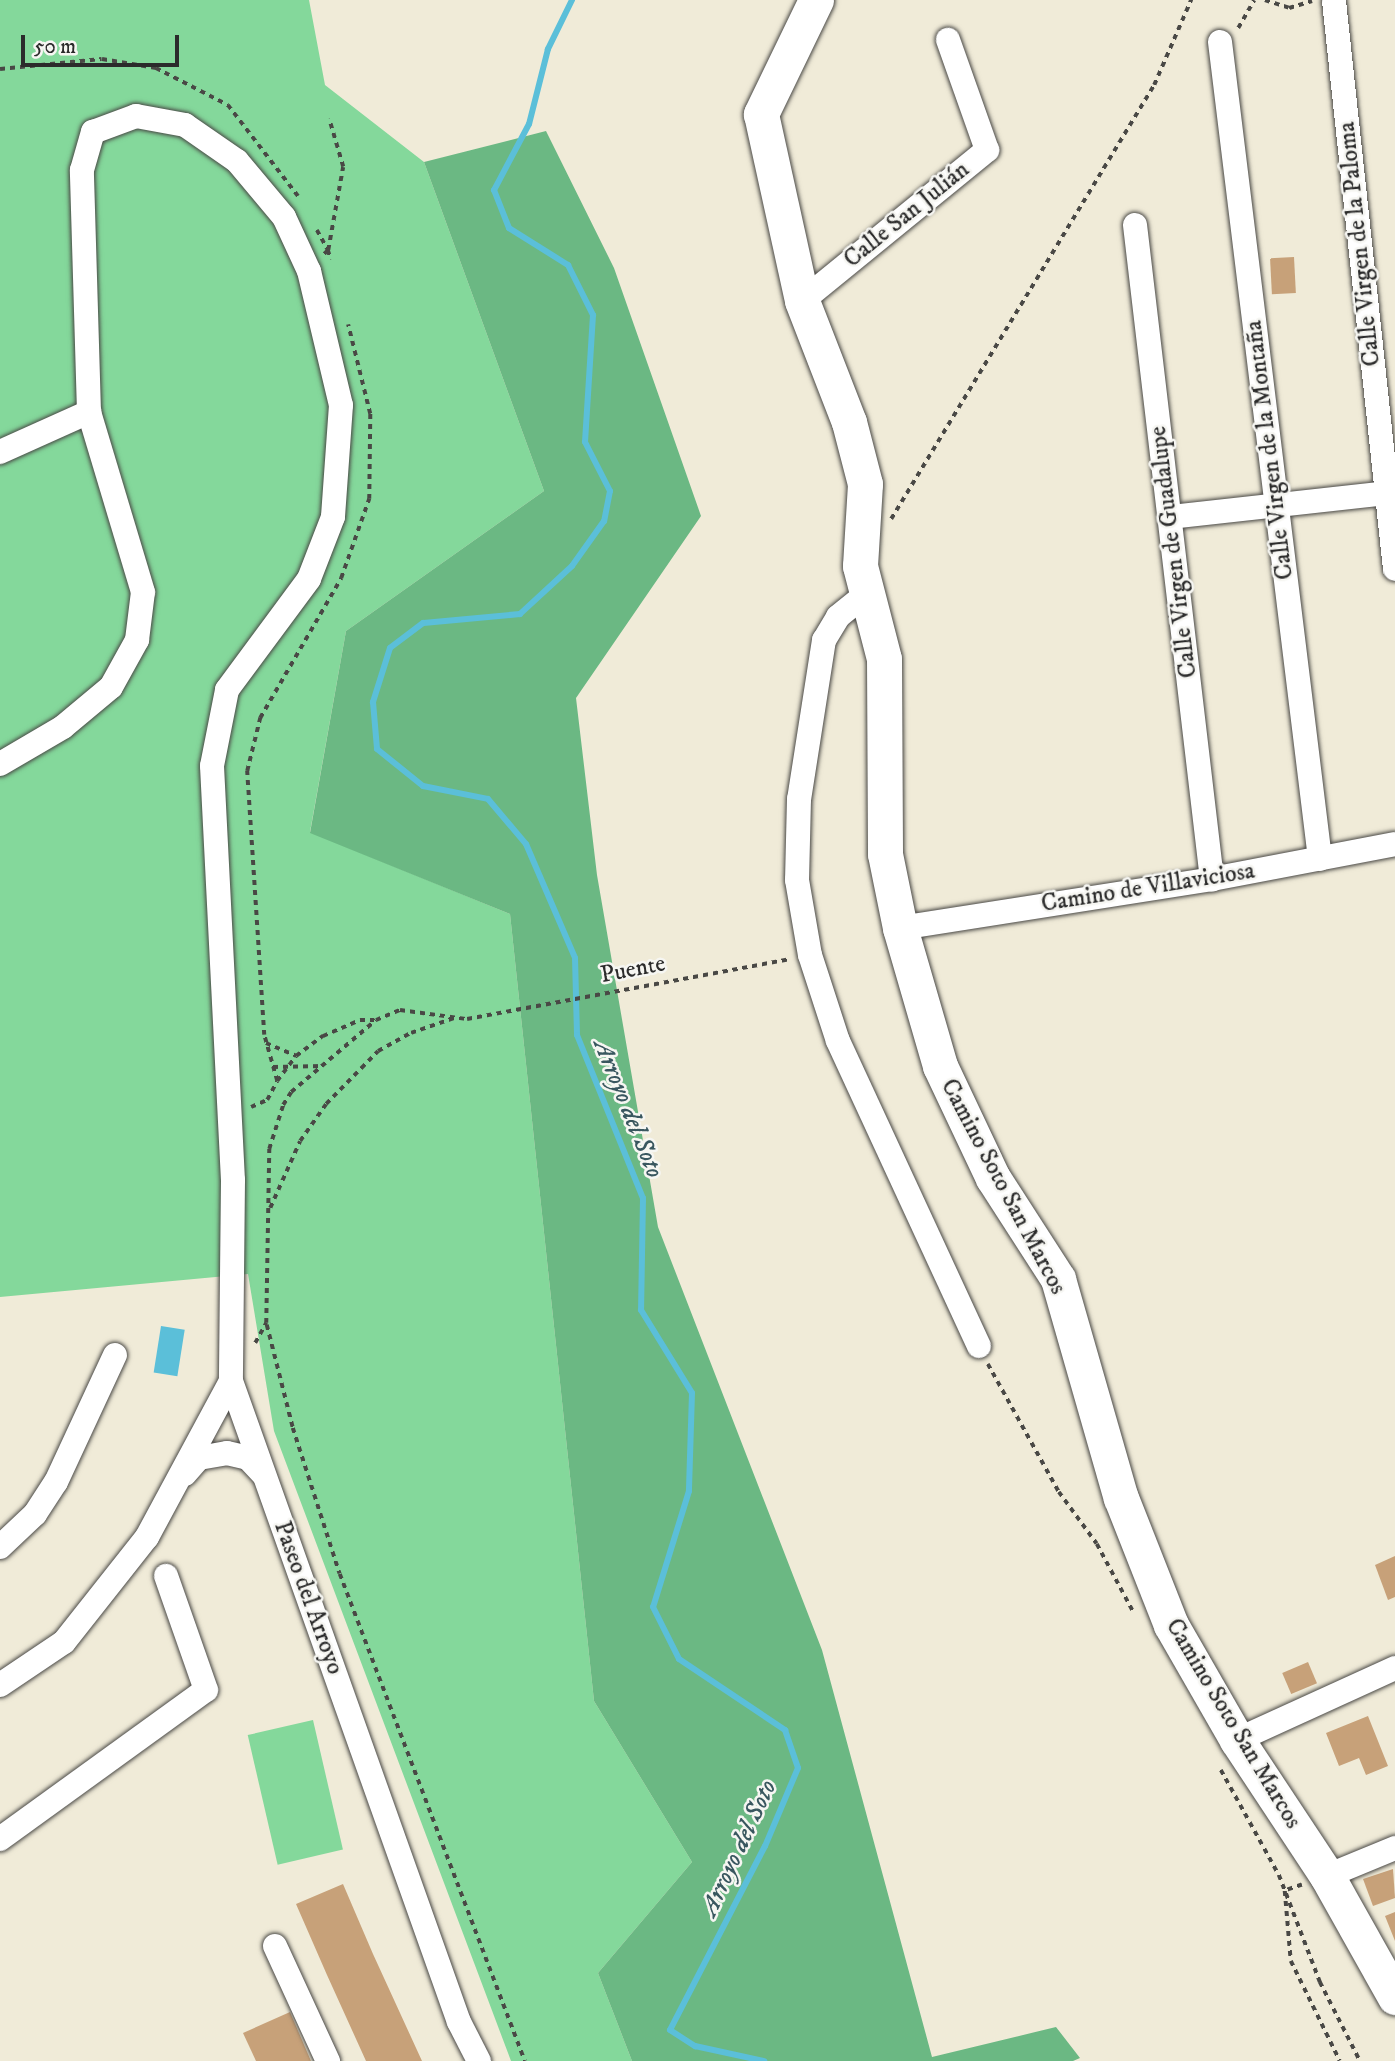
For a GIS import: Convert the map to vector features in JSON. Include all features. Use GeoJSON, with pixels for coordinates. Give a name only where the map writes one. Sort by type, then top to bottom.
{"type":"FeatureCollection","features":[{"type":"Feature","properties":{"kind":"street","name":"Camino Soto San Marcos"},"geometry":{"type":"LineString","coordinates":[[816,0],[761,114],[802,301],[849,422],[865,484],[860,549],[866,594],[884,659],[885,854],[900,928],[940,1066],[993,1178],[1058,1279],[1121,1498],[1171,1625],[1228,1753],[1327,1876],[1388,1963],[1395,1997]]}},
{"type":"Feature","properties":{"kind":"street","name":"Calle Virgen de la Paloma"},"geometry":{"type":"LineString","coordinates":[[1325,1],[1391,493],[1395,569]]}},
{"type":"Feature","properties":{"kind":"street","name":"Calle San Julián"},"geometry":{"type":"LineString","coordinates":[[802,301],[987,150],[948,40]]}},
{"type":"Feature","properties":{"kind":"street","name":"Calle Virgen de la Montaña"},"geometry":{"type":"LineString","coordinates":[[1220,42],[1320,859]]}},
{"type":"Feature","properties":{"kind":"street","name":"Paseo del Arroyo"},"geometry":{"type":"LineString","coordinates":[[89,412],[82,170],[93,132],[136,116],[185,125],[237,161],[284,217],[320,267],[341,405],[333,517],[309,579],[227,690],[212,766],[228,1114],[230,1381],[459,2022],[479,2061]]}},
{"type":"Feature","properties":{"kind":"street","name":"Calle Virgen de Guadalupe"},"geometry":{"type":"LineString","coordinates":[[1135,225],[1212,879]]}},
{"type":"Feature","properties":{"kind":"street"},"geometry":{"type":"LineString","coordinates":[[0,452],[89,412],[142,592],[137,640],[111,687],[63,727],[0,764]]}},
{"type":"Feature","properties":{"kind":"street"},"geometry":{"type":"LineString","coordinates":[[1170,517],[1391,493]]}},
{"type":"Feature","properties":{"kind":"street"},"geometry":{"type":"LineString","coordinates":[[866,594],[838,617],[824,640],[799,799],[797,880],[810,955],[838,1041],[979,1346]]}},
{"type":"Feature","properties":{"kind":"street","name":"Camino de Villaviciosa"},"geometry":{"type":"LineString","coordinates":[[900,928],[1212,879],[1395,845]]}},
{"type":"Feature","properties":{"kind":"street"},"geometry":{"type":"LineString","coordinates":[[0,1547],[35,1514],[56,1482],[115,1355]]}},
{"type":"Feature","properties":{"kind":"street"},"geometry":{"type":"LineString","coordinates":[[0,1685],[64,1642],[147,1538],[230,1381]]}},
{"type":"Feature","properties":{"kind":"street"},"geometry":{"type":"LineString","coordinates":[[172,1490],[199,1458],[227,1453],[248,1458],[264,1474]]}},
{"type":"Feature","properties":{"kind":"street"},"geometry":{"type":"LineString","coordinates":[[0,1839],[206,1690],[166,1576]]}},
{"type":"Feature","properties":{"kind":"street"},"geometry":{"type":"LineString","coordinates":[[1228,1753],[1395,1668]]}},
{"type":"Feature","properties":{"kind":"street"},"geometry":{"type":"LineString","coordinates":[[1327,1876],[1395,1848]]}},
{"type":"Feature","properties":{"kind":"street"},"geometry":{"type":"LineString","coordinates":[[275,1946],[328,2061]]}},
{"type":"Feature","properties":{"kind":"path"},"geometry":{"type":"LineString","coordinates":[[886,527],[1154,85],[1191,0]]}},
{"type":"Feature","properties":{"kind":"path"},"geometry":{"type":"LineString","coordinates":[[1220,42],[1240,26],[1254,0]]}},
{"type":"Feature","properties":{"kind":"path"},"geometry":{"type":"LineString","coordinates":[[1265,0],[1289,8],[1325,1]]}},
{"type":"Feature","properties":{"kind":"path"},"geometry":{"type":"LineString","coordinates":[[277,1081],[266,1043],[247,771],[260,718],[341,578],[369,499],[370,414],[344,313]]}},
{"type":"Feature","properties":{"kind":"path","name":"Puente"},"geometry":{"type":"LineString","coordinates":[[456,1017],[467,1019],[792,958]]}},
{"type":"Feature","properties":{"kind":"path"},"geometry":{"type":"LineString","coordinates":[[246,1352],[265,1332],[269,1149],[283,1105],[291,1092],[376,1020],[400,1010],[456,1017]]}},
{"type":"Feature","properties":{"kind":"path"},"geometry":{"type":"LineString","coordinates":[[268,1212],[300,1141],[326,1104],[378,1051],[411,1033],[456,1017]]}},
{"type":"Feature","properties":{"kind":"path"},"geometry":{"type":"LineString","coordinates":[[228,1114],[258,1106],[267,1100],[277,1081],[296,1056],[323,1036],[360,1020],[376,1020]]}},
{"type":"Feature","properties":{"kind":"path"},"geometry":{"type":"LineString","coordinates":[[266,1043],[296,1056]]}},
{"type":"Feature","properties":{"kind":"path"},"geometry":{"type":"LineString","coordinates":[[273,1066],[323,1066]]}},
{"type":"Feature","properties":{"kind":"path"},"geometry":{"type":"LineString","coordinates":[[266,1323],[293,1428],[340,1574],[525,2061]]}},
{"type":"Feature","properties":{"kind":"path"},"geometry":{"type":"LineString","coordinates":[[979,1346],[1059,1492],[1097,1544],[1139,1622]]}},
{"type":"Feature","properties":{"kind":"path"},"geometry":{"type":"LineString","coordinates":[[1228,1753],[1320,1982],[1360,2061]]}},
{"type":"Feature","properties":{"kind":"path"},"geometry":{"type":"LineString","coordinates":[[1285,1892],[1327,1876]]}},
{"type":"Feature","properties":{"kind":"path"},"geometry":{"type":"LineString","coordinates":[[1285,1892],[1291,1961],[1340,2061]]}},
{"type":"Feature","properties":{"kind":"green space"},"geometry":{"type":"Polygon","coordinates":[[[0,0],[309,0],[325,85],[424,162],[544,491],[346,631],[310,832],[510,914],[594,1701],[692,1862],[598,1973],[632,2061],[511,2061],[274,1431],[248,1274],[0,1297],[0,0]]]}},
{"type":"Feature","properties":{"kind":"green space"},"geometry":{"type":"Polygon","coordinates":[[[546,131],[614,268],[701,516],[576,698],[597,875],[658,1227],[822,1650],[932,2057],[1056,2027],[1080,2058],[1073,2061],[632,2061],[598,1973],[692,1862],[594,1701],[510,914],[310,833],[346,631],[544,491],[424,162],[546,131]]]}},
{"type":"Feature","properties":{"kind":"green space"},"geometry":{"type":"Polygon","coordinates":[[[313,1720],[343,1850],[278,1865],[248,1735],[313,1720]]]}},
{"type":"Feature","properties":{"kind":"water"},"geometry":{"type":"Polygon","coordinates":[[[161,1326],[185,1330],[177,1376],[154,1372],[161,1326]]]}},
{"type":"Feature","properties":{"kind":"building"},"geometry":{"type":"Polygon","coordinates":[[[1294,257],[1296,293],[1272,294],[1270,258],[1294,257]]]}},
{"type":"Feature","properties":{"kind":"building"},"geometry":{"type":"Polygon","coordinates":[[[1395,1556],[1395,1597],[1388,1600],[1375,1565],[1395,1556]]]}},
{"type":"Feature","properties":{"kind":"building"},"geometry":{"type":"Polygon","coordinates":[[[1308,1662],[1317,1683],[1291,1694],[1282,1673],[1308,1662]]]}},
{"type":"Feature","properties":{"kind":"building"},"geometry":{"type":"Polygon","coordinates":[[[1368,1716],[1388,1766],[1366,1775],[1359,1758],[1339,1766],[1326,1733],[1368,1716]]]}},
{"type":"Feature","properties":{"kind":"building"},"geometry":{"type":"Polygon","coordinates":[[[1393,1869],[1395,1898],[1373,1906],[1363,1879],[1393,1869]]]}},
{"type":"Feature","properties":{"kind":"building"},"geometry":{"type":"Polygon","coordinates":[[[343,1884],[422,2061],[366,2061],[327,1975],[296,1904],[343,1884]]]}},
{"type":"Feature","properties":{"kind":"building"},"geometry":{"type":"Polygon","coordinates":[[[1395,1912],[1395,1941],[1385,1916],[1395,1912]]]}},
{"type":"Feature","properties":{"kind":"building"},"geometry":{"type":"Polygon","coordinates":[[[290,2012],[311,2061],[256,2061],[243,2033],[290,2012]]]}},
{"type":"Feature","properties":{"kind":"waterway","name":"Arroyo del Soto"},"geometry":{"type":"LineString","coordinates":[[572,0],[548,49],[529,124],[494,190],[509,228],[568,265],[593,315],[585,442],[610,491],[604,521],[572,566],[520,614],[423,623],[390,648],[373,702],[377,749],[423,786],[488,799],[526,844],[575,958],[577,1035],[643,1198],[641,1310],[692,1393],[689,1491],[653,1607],[679,1659],[785,1730],[798,1768],[765,1846],[670,2030],[695,2046],[764,2061]]}}]}
